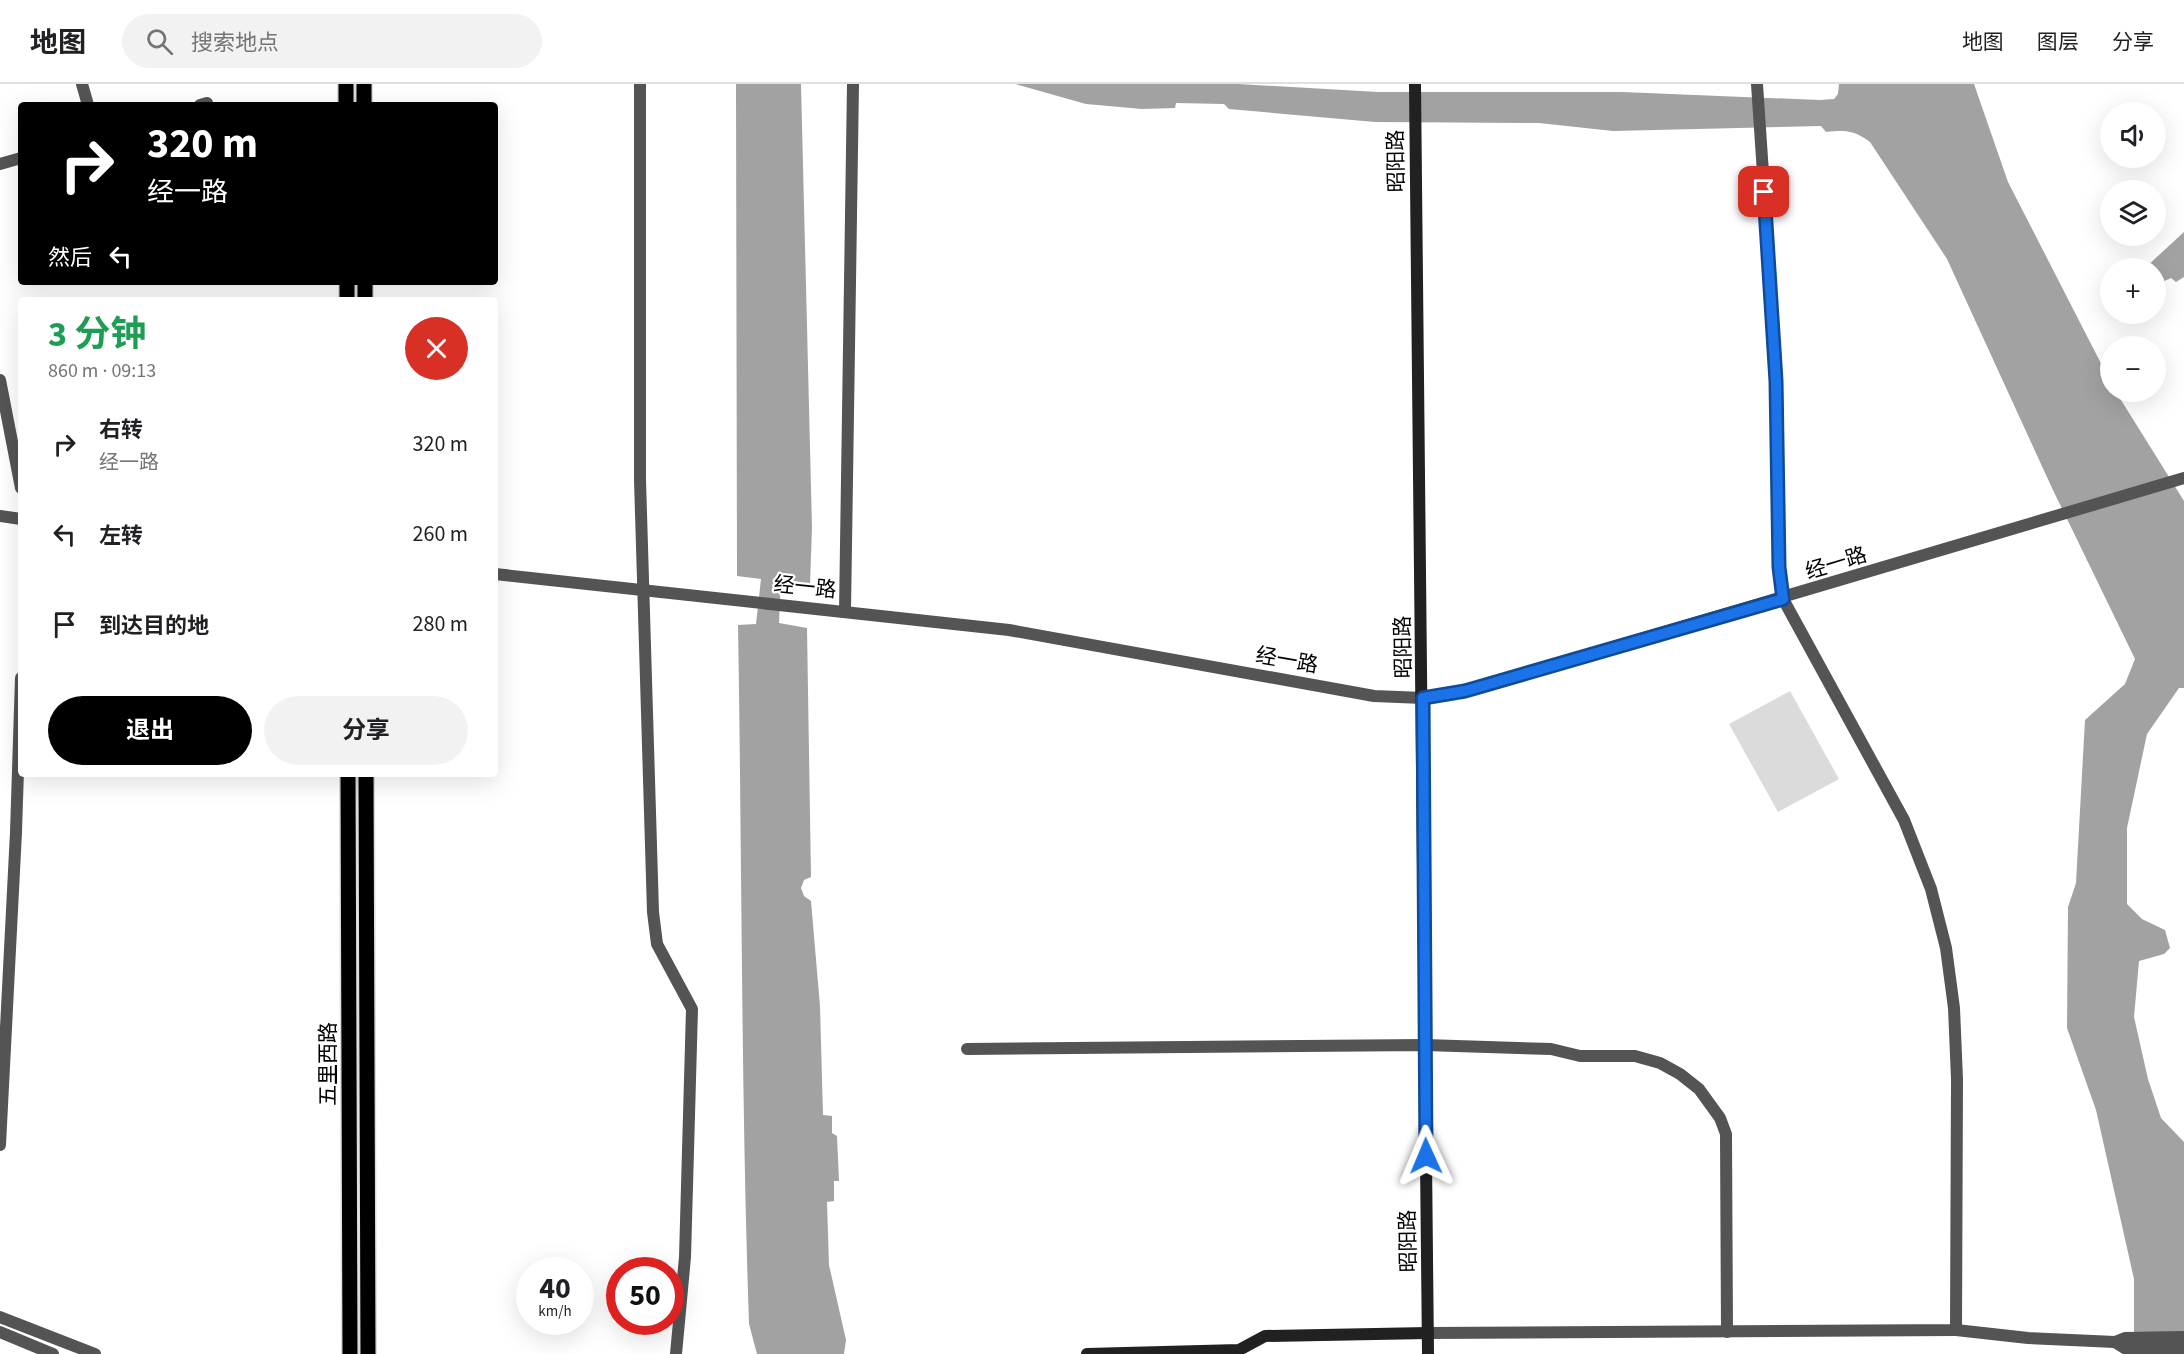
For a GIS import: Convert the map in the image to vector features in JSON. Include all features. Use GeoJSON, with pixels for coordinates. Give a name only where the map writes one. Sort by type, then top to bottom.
{"type":"FeatureCollection","features":[{"type":"Feature","properties":{"kind":"main road"},"geometry":{"type":"LineString","coordinates":[[346,84],[346,102]]}},
{"type":"Feature","properties":{"kind":"main road"},"geometry":{"type":"LineString","coordinates":[[364,84],[364,102]]}},
{"type":"Feature","properties":{"kind":"main road","name":"昭阳路"},"geometry":{"type":"LineString","coordinates":[[1415,84],[1428,1354]]}},
{"type":"Feature","properties":{"kind":"main road","name":"五里西路"},"geometry":{"type":"LineString","coordinates":[[348,777],[350,1354]]}},
{"type":"Feature","properties":{"kind":"main road","name":"五里西路"},"geometry":{"type":"LineString","coordinates":[[366,777],[368,1354]]}},
{"type":"Feature","properties":{"kind":"main road"},"geometry":{"type":"LineString","coordinates":[[1087,1354],[1239,1350],[1264,1336],[1428,1333]]}},
{"type":"Feature","properties":{"kind":"street"},"geometry":{"type":"LineString","coordinates":[[82,84],[87,102]]}},
{"type":"Feature","properties":{"kind":"street"},"geometry":{"type":"LineString","coordinates":[[640,84],[640,480],[653,912],[657,944],[692,1009],[685,1257],[676,1354]]}},
{"type":"Feature","properties":{"kind":"street"},"geometry":{"type":"LineString","coordinates":[[845,611],[853,84]]}},
{"type":"Feature","properties":{"kind":"street"},"geometry":{"type":"LineString","coordinates":[[1758,88],[1776,381],[1779,567],[1783,599],[1904,820],[1931,889],[1946,948],[1954,1008],[1957,1079],[1956,1330]]}},
{"type":"Feature","properties":{"kind":"street"},"geometry":{"type":"LineString","coordinates":[[0,164],[18,159]]}},
{"type":"Feature","properties":{"kind":"street"},"geometry":{"type":"LineString","coordinates":[[0,380],[18,473]]}},
{"type":"Feature","properties":{"kind":"street","name":"经一路"},"geometry":{"type":"LineString","coordinates":[[498,574],[1009,630],[1374,696],[1423,698],[1465,691],[1783,599],[2184,478]]}},
{"type":"Feature","properties":{"kind":"street"},"geometry":{"type":"LineString","coordinates":[[0,516],[18,519]]}},
{"type":"Feature","properties":{"kind":"street"},"geometry":{"type":"LineString","coordinates":[[0,1145],[18,770]]}},
{"type":"Feature","properties":{"kind":"street"},"geometry":{"type":"LineString","coordinates":[[967,1049],[1425,1045],[1551,1048],[1580,1056],[1635,1056],[1660,1063],[1680,1074],[1699,1089],[1720,1118],[1726,1134],[1727,1332]]}},
{"type":"Feature","properties":{"kind":"street"},"geometry":{"type":"LineString","coordinates":[[0,1317],[95,1354]]}},
{"type":"Feature","properties":{"kind":"street"},"geometry":{"type":"LineString","coordinates":[[1428,1333],[1956,1330],[2028,1338],[2184,1348]]}},
{"type":"Feature","properties":{"kind":"street"},"geometry":{"type":"LineString","coordinates":[[0,1332],[53,1354]]}},
{"type":"Feature","properties":{"kind":"street"},"geometry":{"type":"LineString","coordinates":[[2122,1343],[2184,1337]]}},
{"type":"Feature","properties":{"kind":"shaded area"},"geometry":{"type":"Polygon","coordinates":[[[736,84],[801,84],[812,528],[810,584],[781,579],[779,623],[807,628],[811,877],[804,880],[801,888],[804,896],[811,901],[820,1006],[823,1115],[832,1116],[832,1133],[837,1136],[839,1181],[834,1181],[834,1201],[827,1202],[829,1265],[846,1340],[844,1354],[757,1354],[749,1324],[743,1062],[738,625],[756,624],[761,579],[737,576],[736,84]]]}},
{"type":"Feature","properties":{"kind":"shaded area"},"geometry":{"type":"Polygon","coordinates":[[[1015,84],[1238,84],[1378,92],[1622,92],[1820,100],[1834,99],[1838,94],[1839,84],[1974,84],[2008,182],[2100,361],[2100,402],[2122,402],[2184,501],[2184,688],[2179,688],[2147,734],[2127,828],[2127,904],[2142,919],[2165,930],[2170,948],[2164,954],[2139,961],[2134,1017],[2148,1079],[2161,1118],[2184,1142],[2184,1354],[2134,1354],[2134,1279],[2096,1110],[2067,1028],[2068,907],[2076,883],[2085,720],[2125,684],[2135,659],[2052,488],[1947,259],[1870,142],[1849,132],[1826,132],[1821,126],[1613,131],[1539,123],[1375,122],[1229,109],[1224,104],[1176,103],[1175,108],[1142,109],[1086,104],[1015,84]]]}},
{"type":"Feature","properties":{"kind":"shaded area"},"geometry":{"type":"Polygon","coordinates":[[[2184,232],[2184,277],[2176,282],[2171,278],[2166,280],[2166,258],[2156,258],[2184,232]]]}},
{"type":"Feature","properties":{"kind":"shaded area"},"geometry":{"type":"Polygon","coordinates":[[[1790,691],[1839,779],[1778,812],[1729,724],[1790,691]]]}},
{"type":"Feature","properties":{"kind":"route"},"geometry":{"type":"LineString","coordinates":[[1426,1156],[1423,698],[1465,691],[1783,599],[1779,567],[1776,381],[1764,192]]}}]}
